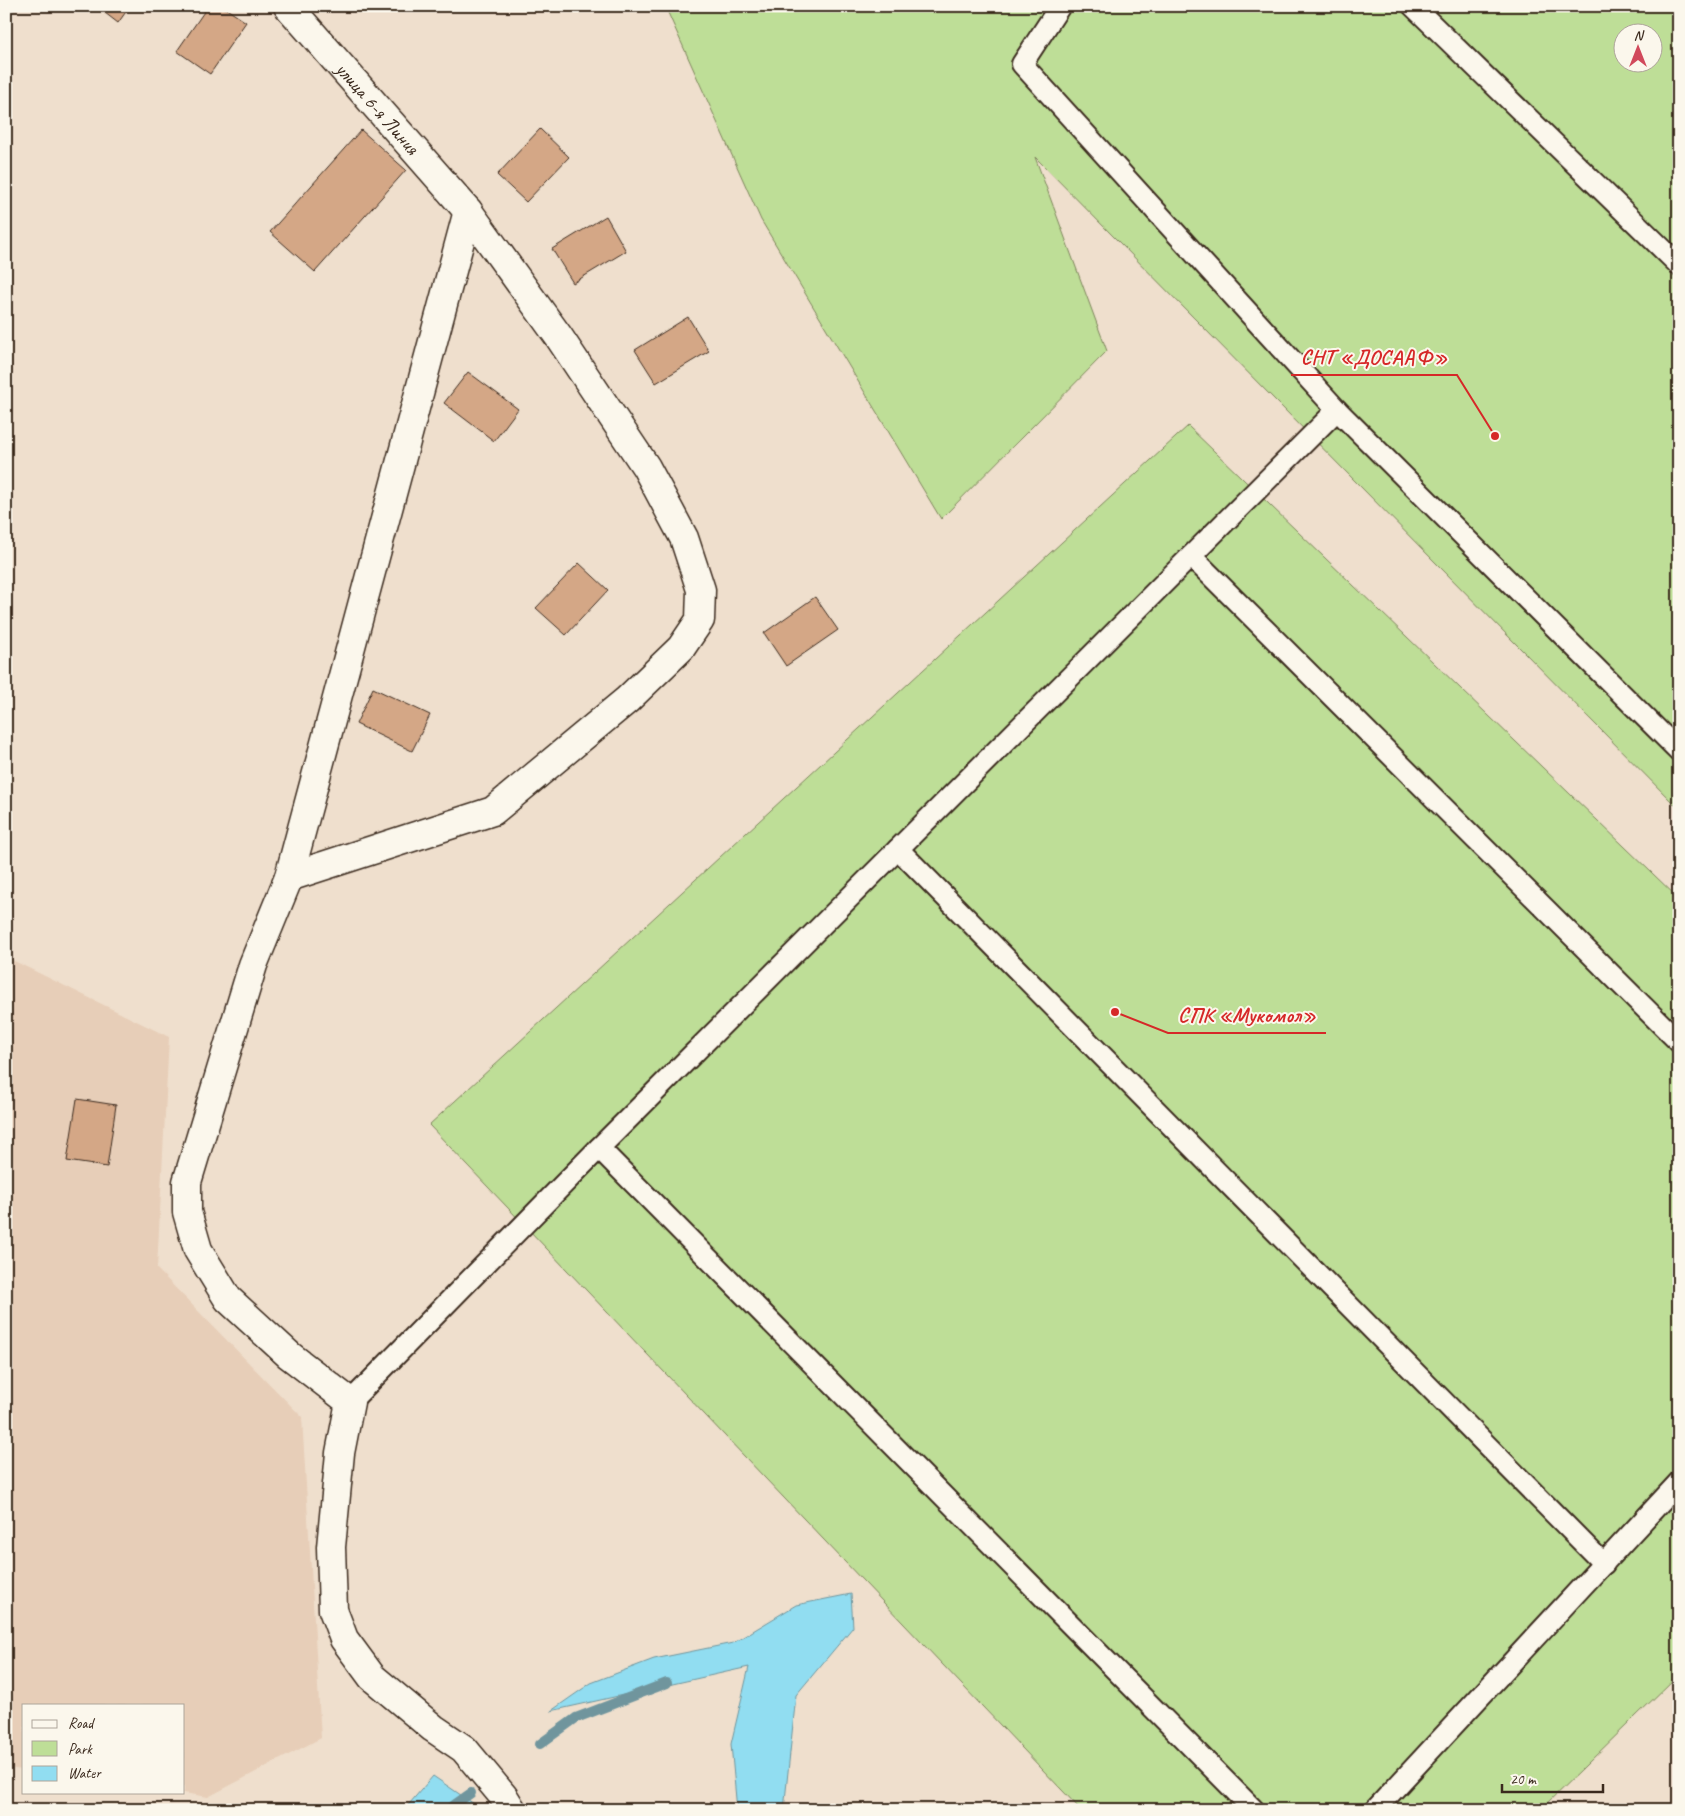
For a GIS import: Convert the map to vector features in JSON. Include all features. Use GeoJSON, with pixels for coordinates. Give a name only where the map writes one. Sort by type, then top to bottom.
{"type":"FeatureCollection","features":[{"type":"Feature","properties":{"kind":"street","name":"улица 6-я Линия"},"geometry":{"type":"LineString","coordinates":[[288,6],[468,211],[559,337],[646,467],[684,538],[701,590],[700,620],[681,648],[627,700],[494,811],[289,877]]}},
{"type":"Feature","properties":{"kind":"street"},"geometry":{"type":"LineString","coordinates":[[468,211],[289,877],[254,964],[187,1182],[187,1212],[198,1250],[228,1299],[289,1355],[350,1402],[340,1453],[331,1547],[333,1610],[344,1639],[372,1677],[433,1728],[464,1749],[504,1797],[512,1810]]}},
{"type":"Feature","properties":{"kind":"lane"},"geometry":{"type":"LineString","coordinates":[[1060,6],[1022,64],[1337,410],[1679,751]]}},
{"type":"Feature","properties":{"kind":"lane"},"geometry":{"type":"LineString","coordinates":[[1413,6],[1679,265]]}},
{"type":"Feature","properties":{"kind":"lane"},"geometry":{"type":"LineString","coordinates":[[350,1402],[599,1148],[1337,410]]}},
{"type":"Feature","properties":{"kind":"lane"},"geometry":{"type":"LineString","coordinates":[[1191,556],[1679,1042]]}},
{"type":"Feature","properties":{"kind":"lane"},"geometry":{"type":"LineString","coordinates":[[898,849],[1604,1564]]}},
{"type":"Feature","properties":{"kind":"lane"},"geometry":{"type":"LineString","coordinates":[[599,1148],[1254,1810]]}},
{"type":"Feature","properties":{"kind":"lane"},"geometry":{"type":"LineString","coordinates":[[1375,1810],[1679,1482]]}},
{"type":"Feature","properties":{"kind":"shaded area"},"geometry":{"type":"Polygon","coordinates":[[[6,957],[169,1037],[157,1269],[302,1417],[321,1738],[208,1797],[185,1793],[185,1704],[22,1704],[22,1770],[6,1768],[6,957]]]}},
{"type":"Feature","properties":{"kind":"green space"},"geometry":{"type":"Polygon","coordinates":[[[665,6],[1679,6],[1679,809],[1035,157],[1107,351],[941,519],[761,220],[665,6]]]}},
{"type":"Feature","properties":{"kind":"green space"},"geometry":{"type":"Polygon","coordinates":[[[1188,426],[1679,899],[1679,1674],[1540,1810],[1081,1810],[429,1125],[1188,426]]]}},
{"type":"Feature","properties":{"kind":"water"},"geometry":{"type":"Polygon","coordinates":[[[851,1594],[853,1627],[796,1695],[784,1810],[737,1810],[731,1744],[749,1667],[551,1711],[591,1683],[654,1659],[733,1643],[796,1605],[851,1594]]]}},
{"type":"Feature","properties":{"kind":"water"},"geometry":{"type":"Polygon","coordinates":[[[433,1776],[477,1806],[476,1810],[404,1810],[433,1776]]]}},
{"type":"Feature","properties":{"kind":"building"},"geometry":{"type":"Polygon","coordinates":[[[96,6],[130,6],[118,23],[96,6]]]}},
{"type":"Feature","properties":{"kind":"building"},"geometry":{"type":"Polygon","coordinates":[[[208,6],[222,6],[246,22],[210,74],[177,51],[208,6]]]}},
{"type":"Feature","properties":{"kind":"building"},"geometry":{"type":"Polygon","coordinates":[[[540,129],[569,157],[526,202],[497,175],[540,129]]]}},
{"type":"Feature","properties":{"kind":"building"},"geometry":{"type":"Polygon","coordinates":[[[361,130],[406,170],[315,272],[270,232],[361,130]]]}},
{"type":"Feature","properties":{"kind":"building"},"geometry":{"type":"Polygon","coordinates":[[[606,216],[626,251],[573,283],[552,249],[606,216]]]}},
{"type":"Feature","properties":{"kind":"building"},"geometry":{"type":"Polygon","coordinates":[[[688,317],[709,351],[656,383],[635,350],[688,317]]]}},
{"type":"Feature","properties":{"kind":"building"},"geometry":{"type":"Polygon","coordinates":[[[468,372],[518,409],[494,441],[444,403],[468,372]]]}},
{"type":"Feature","properties":{"kind":"building"},"geometry":{"type":"Polygon","coordinates":[[[579,563],[608,590],[566,635],[536,608],[579,563]]]}},
{"type":"Feature","properties":{"kind":"building"},"geometry":{"type":"Polygon","coordinates":[[[815,597],[838,630],[786,666],[764,633],[815,597]]]}},
{"type":"Feature","properties":{"kind":"building"},"geometry":{"type":"Polygon","coordinates":[[[373,688],[430,715],[412,751],[356,724],[373,688]]]}},
{"type":"Feature","properties":{"kind":"building"},"geometry":{"type":"Polygon","coordinates":[[[77,1099],[116,1105],[107,1167],[67,1161],[77,1099]]]}},
{"type":"Feature","properties":{"kind":"waterway"},"geometry":{"type":"LineString","coordinates":[[540,1744],[576,1718],[667,1683]]}},
{"type":"Feature","properties":{"kind":"waterway"},"geometry":{"type":"LineString","coordinates":[[447,1810],[471,1793]]}},
{"type":"Feature","properties":{"kind":"place","name":"СНТ «ДОСААФ»"},"geometry":{"type":"Point","coordinates":[1495,436]}},
{"type":"Feature","properties":{"kind":"place","name":"СПК «Мукомол»"},"geometry":{"type":"Point","coordinates":[1115,1012]}}]}
